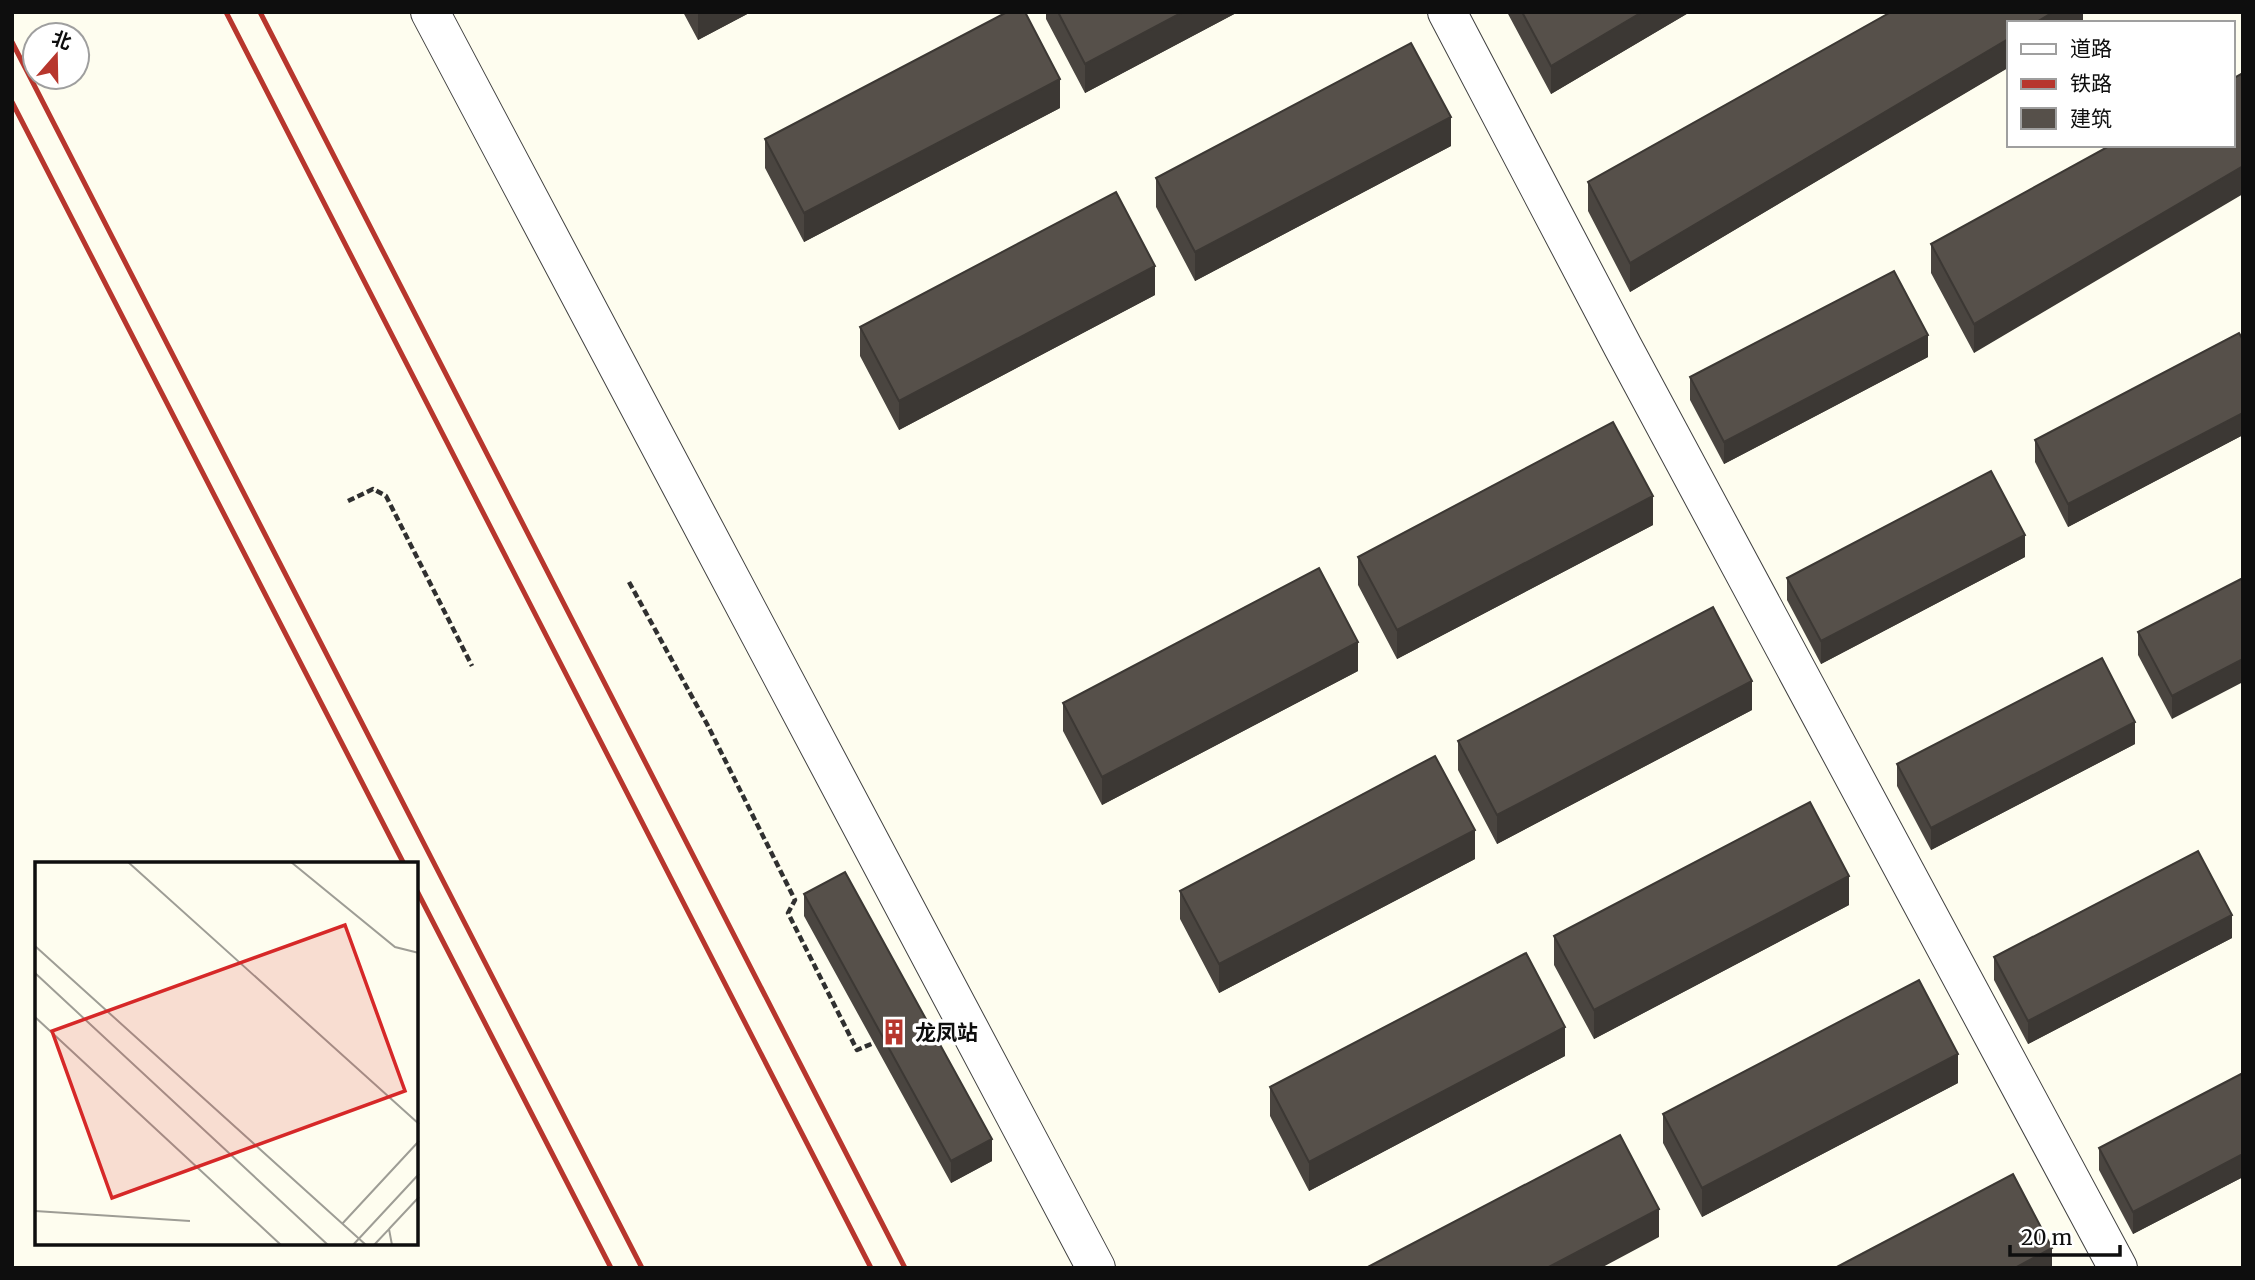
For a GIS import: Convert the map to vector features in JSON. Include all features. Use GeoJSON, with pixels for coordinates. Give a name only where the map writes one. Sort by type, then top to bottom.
{"type":"FeatureCollection","features":[{"type":"Feature","properties":{"kind":"street"},"geometry":{"type":"LineString","coordinates":[[430,12],[1096,1268]]}},
{"type":"Feature","properties":{"kind":"street"},"geometry":{"type":"LineString","coordinates":[[1447,12],[1623,347],[2118,1268]]}},
{"type":"Feature","properties":{"kind":"path"},"geometry":{"type":"LineString","coordinates":[[348,501],[373,489],[386,496],[472,666]]}},
{"type":"Feature","properties":{"kind":"path"},"geometry":{"type":"LineString","coordinates":[[629,582],[707,724],[795,900],[788,913],[857,1050],[884,1038]]}},
{"type":"Feature","properties":{"kind":"building"},"geometry":{"type":"Polygon","coordinates":[[[1007,12],[1025,12],[1060,79],[804,213],[765,139],[1007,12]]]}},
{"type":"Feature","properties":{"kind":"building"},"geometry":{"type":"Polygon","coordinates":[[[1058,12],[1183,12],[1085,64],[1058,12]]]}},
{"type":"Feature","properties":{"kind":"building"},"geometry":{"type":"Polygon","coordinates":[[[1522,12],[1642,12],[1551,66],[1522,12]]]}},
{"type":"Feature","properties":{"kind":"building"},"geometry":{"type":"Polygon","coordinates":[[[1891,12],[2053,12],[2038,21],[2007,21],[2007,40],[1630,263],[1588,182],[1891,12]]]}},
{"type":"Feature","properties":{"kind":"building"},"geometry":{"type":"Polygon","coordinates":[[[1411,43],[1451,117],[1195,252],[1156,178],[1411,43]]]}},
{"type":"Feature","properties":{"kind":"building"},"geometry":{"type":"Polygon","coordinates":[[[2243,73],[2243,166],[1974,324],[1931,244],[2107,147],[2234,147],[2234,78],[2243,73]]]}},
{"type":"Feature","properties":{"kind":"building"},"geometry":{"type":"Polygon","coordinates":[[[1116,192],[1155,266],[899,401],[860,327],[1116,192]]]}},
{"type":"Feature","properties":{"kind":"building"},"geometry":{"type":"Polygon","coordinates":[[[1894,271],[1928,335],[1724,442],[1690,377],[1894,271]]]}},
{"type":"Feature","properties":{"kind":"building"},"geometry":{"type":"Polygon","coordinates":[[[2239,333],[2243,340],[2243,413],[2068,504],[2035,440],[2239,333]]]}},
{"type":"Feature","properties":{"kind":"building"},"geometry":{"type":"Polygon","coordinates":[[[1613,422],[1653,496],[1397,630],[1358,557],[1613,422]]]}},
{"type":"Feature","properties":{"kind":"building"},"geometry":{"type":"Polygon","coordinates":[[[1991,471],[2025,535],[1821,641],[1787,578],[1991,471]]]}},
{"type":"Feature","properties":{"kind":"building"},"geometry":{"type":"Polygon","coordinates":[[[1319,568],[1358,642],[1102,777],[1063,703],[1319,568]]]}},
{"type":"Feature","properties":{"kind":"building"},"geometry":{"type":"Polygon","coordinates":[[[2243,578],[2243,659],[2172,696],[2138,632],[2243,578]]]}},
{"type":"Feature","properties":{"kind":"building"},"geometry":{"type":"Polygon","coordinates":[[[1713,607],[1752,681],[1497,815],[1458,741],[1713,607]]]}},
{"type":"Feature","properties":{"kind":"building"},"geometry":{"type":"Polygon","coordinates":[[[2102,658],[2135,722],[1931,828],[1897,764],[2102,658]]]}},
{"type":"Feature","properties":{"kind":"building"},"geometry":{"type":"Polygon","coordinates":[[[1435,756],[1475,830],[1219,964],[1180,891],[1435,756]]]}},
{"type":"Feature","properties":{"kind":"building"},"geometry":{"type":"Polygon","coordinates":[[[1810,802],[1849,876],[1594,1010],[1554,936],[1810,802]]]}},
{"type":"Feature","properties":{"kind":"building"},"geometry":{"type":"Polygon","coordinates":[[[2198,851],[2232,915],[2028,1021],[1994,957],[2198,851]]]}},
{"type":"Feature","properties":{"kind":"building","name":"龙凤站"},"geometry":{"type":"Polygon","coordinates":[[[845,872],[992,1139],[951,1161],[804,894],[845,872]]]}},
{"type":"Feature","properties":{"kind":"building"},"geometry":{"type":"Polygon","coordinates":[[[1526,953],[1565,1027],[1309,1162],[1270,1087],[1526,953]]]}},
{"type":"Feature","properties":{"kind":"building"},"geometry":{"type":"Polygon","coordinates":[[[1919,980],[1958,1054],[1702,1188],[1663,1114],[1919,980]]]}},
{"type":"Feature","properties":{"kind":"building"},"geometry":{"type":"Polygon","coordinates":[[[2243,1073],[2243,1154],[2133,1212],[2099,1148],[2243,1073]]]}},
{"type":"Feature","properties":{"kind":"building"},"geometry":{"type":"Polygon","coordinates":[[[1620,1135],[1659,1209],[1547,1268],[1366,1268],[1620,1135]]]}},
{"type":"Feature","properties":{"kind":"building"},"geometry":{"type":"Polygon","coordinates":[[[2013,1174],[2052,1248],[2015,1268],[1835,1268],[2013,1174]]]}},
{"type":"Feature","properties":{"kind":"railway"},"geometry":{"type":"LineString","coordinates":[[226,12],[871,1268]]}},
{"type":"Feature","properties":{"kind":"railway"},"geometry":{"type":"LineString","coordinates":[[260,12],[905,1268]]}},
{"type":"Feature","properties":{"kind":"railway"},"geometry":{"type":"LineString","coordinates":[[12,42],[642,1268]]}},
{"type":"Feature","properties":{"kind":"railway"},"geometry":{"type":"LineString","coordinates":[[12,102],[403,862]]}},
{"type":"Feature","properties":{"kind":"railway"},"geometry":{"type":"LineString","coordinates":[[418,893],[611,1268]]}},
{"type":"Feature","properties":{"kind":"place","name":"龙凤站"},"geometry":{"type":"Point","coordinates":[894,1032]}}]}
